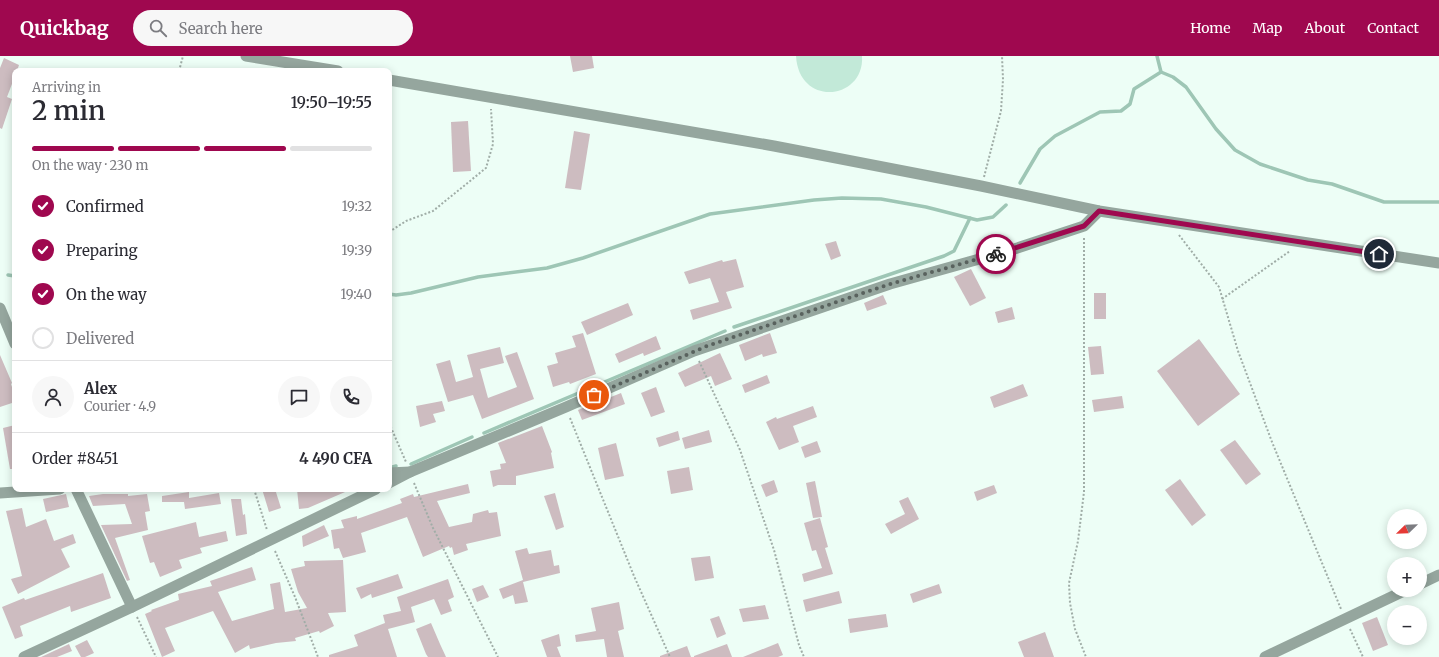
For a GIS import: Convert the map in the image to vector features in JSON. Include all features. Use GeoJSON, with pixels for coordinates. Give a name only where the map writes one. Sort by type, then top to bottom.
{"type":"FeatureCollection","features":[{"type":"Feature","properties":{"kind":"street"},"geometry":{"type":"LineString","coordinates":[[246,56],[320,68]]}},
{"type":"Feature","properties":{"kind":"street"},"geometry":{"type":"LineString","coordinates":[[392,80],[774,146],[981,186],[1099,211],[1439,263]]}},
{"type":"Feature","properties":{"kind":"street"},"geometry":{"type":"LineString","coordinates":[[392,481],[410,472],[566,407],[694,351],[890,284],[1008,251],[1084,226],[1099,211]]}},
{"type":"Feature","properties":{"kind":"street"},"geometry":{"type":"LineString","coordinates":[[0,308],[12,337]]}},
{"type":"Feature","properties":{"kind":"street"},"geometry":{"type":"LineString","coordinates":[[392,473],[410,472]]}},
{"type":"Feature","properties":{"kind":"street"},"geometry":{"type":"LineString","coordinates":[[0,493],[15,492]]}},
{"type":"Feature","properties":{"kind":"street"},"geometry":{"type":"LineString","coordinates":[[77,492],[132,607]]}},
{"type":"Feature","properties":{"kind":"street"},"geometry":{"type":"LineString","coordinates":[[24,657],[132,607],[370,492]]}},
{"type":"Feature","properties":{"kind":"street"},"geometry":{"type":"LineString","coordinates":[[1427,581],[1439,575]]}},
{"type":"Feature","properties":{"kind":"street"},"geometry":{"type":"LineString","coordinates":[[1265,657],[1391,597]]}},
{"type":"Feature","properties":{"kind":"path"},"geometry":{"type":"LineString","coordinates":[[180,68],[183,56]]}},
{"type":"Feature","properties":{"kind":"path"},"geometry":{"type":"LineString","coordinates":[[981,186],[1001,111],[1003,79],[1002,56]]}},
{"type":"Feature","properties":{"kind":"path"},"geometry":{"type":"LineString","coordinates":[[392,230],[406,221],[433,211],[486,168],[493,144],[491,97]]}},
{"type":"Feature","properties":{"kind":"path"},"geometry":{"type":"LineString","coordinates":[[1169,222],[1219,287],[1238,351],[1272,442],[1345,619],[1363,657]]}},
{"type":"Feature","properties":{"kind":"path"},"geometry":{"type":"LineString","coordinates":[[1084,226],[1084,492],[1078,540],[1069,583],[1070,603],[1075,629],[1086,657]]}},
{"type":"Feature","properties":{"kind":"path"},"geometry":{"type":"LineString","coordinates":[[1222,298],[1303,242]]}},
{"type":"Feature","properties":{"kind":"path"},"geometry":{"type":"LineString","coordinates":[[694,351],[740,450],[774,550],[799,645],[804,657]]}},
{"type":"Feature","properties":{"kind":"path"},"geometry":{"type":"LineString","coordinates":[[566,407],[634,576],[670,657]]}},
{"type":"Feature","properties":{"kind":"path"},"geometry":{"type":"LineString","coordinates":[[392,430],[433,528],[498,657]]}},
{"type":"Feature","properties":{"kind":"path"},"geometry":{"type":"LineString","coordinates":[[255,492],[264,516],[270,541],[295,597],[318,657]]}},
{"type":"Feature","properties":{"kind":"path"},"geometry":{"type":"LineString","coordinates":[[132,607],[156,657]]}},
{"type":"Feature","properties":{"kind":"green space"},"geometry":{"type":"Polygon","coordinates":[[[796,56],[862,56],[860,71],[853,82],[843,89],[831,92],[819,90],[808,84],[800,73],[796,56]]]}},
{"type":"Feature","properties":{"kind":"building"},"geometry":{"type":"Polygon","coordinates":[[[570,56],[592,56],[594,68],[573,72],[570,56]]]}},
{"type":"Feature","properties":{"kind":"building"},"geometry":{"type":"Polygon","coordinates":[[[4,58],[19,65],[18,68],[12,68],[12,84],[7,97],[12,99],[2,129],[0,128],[0,68],[4,58]]]}},
{"type":"Feature","properties":{"kind":"building"},"geometry":{"type":"Polygon","coordinates":[[[468,121],[471,171],[453,172],[451,122],[468,121]]]}},
{"type":"Feature","properties":{"kind":"building"},"geometry":{"type":"Polygon","coordinates":[[[574,131],[590,134],[581,190],[565,188],[574,131]]]}},
{"type":"Feature","properties":{"kind":"building"},"geometry":{"type":"Polygon","coordinates":[[[836,241],[841,256],[831,260],[825,244],[836,241]]]}},
{"type":"Feature","properties":{"kind":"building"},"geometry":{"type":"Polygon","coordinates":[[[736,259],[744,287],[726,292],[732,308],[693,320],[690,310],[719,302],[710,278],[689,284],[684,272],[722,260],[723,262],[736,259]]]}},
{"type":"Feature","properties":{"kind":"building"},"geometry":{"type":"Polygon","coordinates":[[[971,269],[986,298],[970,306],[954,277],[971,269]]]}},
{"type":"Feature","properties":{"kind":"building"},"geometry":{"type":"Polygon","coordinates":[[[1094,293],[1106,293],[1106,319],[1094,319],[1094,293]]]}},
{"type":"Feature","properties":{"kind":"building"},"geometry":{"type":"Polygon","coordinates":[[[883,295],[887,304],[867,311],[864,303],[883,295]]]}},
{"type":"Feature","properties":{"kind":"building"},"geometry":{"type":"Polygon","coordinates":[[[628,303],[633,315],[587,335],[581,322],[628,303]]]}},
{"type":"Feature","properties":{"kind":"building"},"geometry":{"type":"Polygon","coordinates":[[[1012,307],[1015,319],[998,323],[995,312],[1012,307]]]}},
{"type":"Feature","properties":{"kind":"building"},"geometry":{"type":"Polygon","coordinates":[[[583,333],[596,374],[570,384],[569,382],[553,387],[547,366],[558,363],[555,353],[576,347],[572,336],[583,333]]]}},
{"type":"Feature","properties":{"kind":"building"},"geometry":{"type":"Polygon","coordinates":[[[770,333],[777,353],[763,357],[762,354],[745,361],[739,345],[770,333]]]}},
{"type":"Feature","properties":{"kind":"building"},"geometry":{"type":"Polygon","coordinates":[[[656,336],[661,349],[644,356],[643,353],[619,363],[615,354],[656,336]]]}},
{"type":"Feature","properties":{"kind":"building"},"geometry":{"type":"Polygon","coordinates":[[[1199,339],[1240,394],[1198,426],[1157,371],[1199,339]]]}},
{"type":"Feature","properties":{"kind":"building"},"geometry":{"type":"Polygon","coordinates":[[[1101,346],[1104,374],[1091,375],[1088,347],[1101,346]]]}},
{"type":"Feature","properties":{"kind":"building"},"geometry":{"type":"Polygon","coordinates":[[[500,347],[504,363],[480,369],[488,398],[517,387],[505,356],[517,352],[534,399],[482,419],[473,395],[448,402],[436,364],[450,360],[456,382],[473,377],[467,355],[500,347]]]}},
{"type":"Feature","properties":{"kind":"building"},"geometry":{"type":"Polygon","coordinates":[[[720,353],[732,379],[715,386],[711,376],[685,387],[678,373],[720,353]]]}},
{"type":"Feature","properties":{"kind":"building"},"geometry":{"type":"Polygon","coordinates":[[[0,355],[12,383],[12,403],[0,407],[0,355]]]}},
{"type":"Feature","properties":{"kind":"building"},"geometry":{"type":"Polygon","coordinates":[[[767,375],[770,383],[745,393],[742,385],[767,375]]]}},
{"type":"Feature","properties":{"kind":"building"},"geometry":{"type":"Polygon","coordinates":[[[1023,384],[1028,396],[994,408],[990,397],[1023,384]]]}},
{"type":"Feature","properties":{"kind":"building"},"geometry":{"type":"Polygon","coordinates":[[[656,387],[665,412],[651,417],[641,393],[656,387]]]}},
{"type":"Feature","properties":{"kind":"building"},"geometry":{"type":"Polygon","coordinates":[[[621,393],[625,404],[582,420],[578,410],[621,393]]]}},
{"type":"Feature","properties":{"kind":"building"},"geometry":{"type":"Polygon","coordinates":[[[1122,396],[1124,408],[1094,412],[1092,400],[1122,396]]]}},
{"type":"Feature","properties":{"kind":"building"},"geometry":{"type":"Polygon","coordinates":[[[442,401],[445,411],[433,414],[436,422],[420,427],[416,406],[442,401]]]}},
{"type":"Feature","properties":{"kind":"building"},"geometry":{"type":"Polygon","coordinates":[[[813,406],[817,417],[793,426],[799,442],[779,450],[766,422],[776,417],[777,419],[813,406]]]}},
{"type":"Feature","properties":{"kind":"building"},"geometry":{"type":"Polygon","coordinates":[[[12,426],[12,469],[10,469],[3,428],[12,426]]]}},
{"type":"Feature","properties":{"kind":"building"},"geometry":{"type":"Polygon","coordinates":[[[542,426],[552,452],[554,468],[516,476],[516,485],[498,485],[493,487],[490,471],[501,469],[500,464],[506,463],[498,443],[542,426]]]}},
{"type":"Feature","properties":{"kind":"building"},"geometry":{"type":"Polygon","coordinates":[[[709,430],[712,442],[685,449],[682,438],[709,430]]]}},
{"type":"Feature","properties":{"kind":"building"},"geometry":{"type":"Polygon","coordinates":[[[678,431],[680,440],[659,447],[656,438],[678,431]]]}},
{"type":"Feature","properties":{"kind":"building"},"geometry":{"type":"Polygon","coordinates":[[[1235,440],[1261,474],[1246,485],[1220,450],[1235,440]]]}},
{"type":"Feature","properties":{"kind":"building"},"geometry":{"type":"Polygon","coordinates":[[[817,441],[821,452],[805,458],[801,447],[817,441]]]}},
{"type":"Feature","properties":{"kind":"building"},"geometry":{"type":"Polygon","coordinates":[[[616,443],[624,476],[605,480],[598,448],[616,443]]]}},
{"type":"Feature","properties":{"kind":"building"},"geometry":{"type":"Polygon","coordinates":[[[689,467],[693,490],[671,494],[667,471],[689,467]]]}},
{"type":"Feature","properties":{"kind":"building"},"geometry":{"type":"Polygon","coordinates":[[[1180,479],[1206,515],[1192,526],[1165,490],[1180,479]]]}},
{"type":"Feature","properties":{"kind":"building"},"geometry":{"type":"Polygon","coordinates":[[[774,480],[778,492],[766,497],[761,485],[774,480]]]}},
{"type":"Feature","properties":{"kind":"building"},"geometry":{"type":"Polygon","coordinates":[[[815,481],[822,517],[813,518],[806,483],[815,481]]]}},
{"type":"Feature","properties":{"kind":"building"},"geometry":{"type":"Polygon","coordinates":[[[468,484],[470,493],[437,501],[449,527],[472,522],[473,514],[488,510],[489,513],[497,512],[501,536],[466,544],[468,550],[454,555],[452,547],[450,548],[449,546],[423,557],[407,517],[361,533],[366,552],[343,558],[339,548],[334,549],[331,530],[344,528],[341,520],[357,516],[357,519],[402,503],[400,499],[413,494],[414,497],[468,484]]]}},
{"type":"Feature","properties":{"kind":"building"},"geometry":{"type":"Polygon","coordinates":[[[994,485],[997,493],[977,501],[974,492],[994,485]]]}},
{"type":"Feature","properties":{"kind":"building"},"geometry":{"type":"Polygon","coordinates":[[[189,492],[189,498],[219,493],[221,504],[185,509],[184,502],[162,502],[162,496],[189,492]]]}},
{"type":"Feature","properties":{"kind":"building"},"geometry":{"type":"Polygon","coordinates":[[[263,492],[276,492],[281,508],[269,512],[263,492]]]}},
{"type":"Feature","properties":{"kind":"building"},"geometry":{"type":"Polygon","coordinates":[[[297,492],[345,492],[308,508],[299,509],[297,492]]]}},
{"type":"Feature","properties":{"kind":"building"},"geometry":{"type":"Polygon","coordinates":[[[555,493],[564,527],[556,530],[544,496],[555,493]]]}},
{"type":"Feature","properties":{"kind":"building"},"geometry":{"type":"Polygon","coordinates":[[[66,494],[69,507],[46,512],[43,499],[66,494]]]}},
{"type":"Feature","properties":{"kind":"building"},"geometry":{"type":"Polygon","coordinates":[[[103,494],[128,494],[128,496],[147,494],[150,511],[145,512],[148,530],[115,538],[130,580],[127,581],[101,525],[132,524],[125,504],[93,506],[89,496],[103,494]]]}},
{"type":"Feature","properties":{"kind":"building"},"geometry":{"type":"Polygon","coordinates":[[[908,497],[919,519],[891,534],[885,524],[905,514],[899,501],[908,497]]]}},
{"type":"Feature","properties":{"kind":"building"},"geometry":{"type":"Polygon","coordinates":[[[231,499],[241,499],[243,515],[245,514],[247,534],[236,536],[231,499]]]}},
{"type":"Feature","properties":{"kind":"building"},"geometry":{"type":"Polygon","coordinates":[[[22,508],[26,527],[46,519],[54,541],[73,534],[76,543],[61,549],[70,567],[18,594],[11,579],[22,576],[6,511],[22,508]]]}},
{"type":"Feature","properties":{"kind":"building"},"geometry":{"type":"Polygon","coordinates":[[[820,518],[828,547],[825,548],[833,574],[804,582],[802,574],[822,568],[816,550],[812,551],[804,523],[820,518]]]}},
{"type":"Feature","properties":{"kind":"building"},"geometry":{"type":"Polygon","coordinates":[[[196,522],[199,537],[226,531],[228,541],[200,548],[202,553],[179,560],[182,568],[160,577],[154,562],[150,563],[142,536],[196,522]]]}},
{"type":"Feature","properties":{"kind":"building"},"geometry":{"type":"Polygon","coordinates":[[[324,525],[329,536],[303,547],[302,536],[324,525]]]}},
{"type":"Feature","properties":{"kind":"building"},"geometry":{"type":"Polygon","coordinates":[[[527,548],[529,554],[551,550],[554,566],[559,565],[560,573],[523,582],[528,602],[515,604],[513,595],[503,599],[499,589],[523,580],[515,551],[527,548]]]}},
{"type":"Feature","properties":{"kind":"building"},"geometry":{"type":"Polygon","coordinates":[[[710,556],[714,578],[695,581],[691,558],[710,556]]]}},
{"type":"Feature","properties":{"kind":"building"},"geometry":{"type":"Polygon","coordinates":[[[343,560],[346,612],[328,613],[334,626],[320,633],[319,631],[295,638],[296,641],[276,643],[250,649],[249,645],[235,653],[213,611],[165,628],[175,651],[162,657],[145,614],[152,611],[151,610],[179,600],[178,594],[212,586],[210,581],[252,567],[256,580],[218,592],[232,621],[274,609],[270,584],[280,582],[285,612],[307,608],[298,592],[291,569],[305,566],[304,561],[343,560]]]}},
{"type":"Feature","properties":{"kind":"building"},"geometry":{"type":"Polygon","coordinates":[[[103,573],[111,598],[71,612],[70,606],[20,626],[23,636],[15,639],[2,607],[24,598],[25,600],[103,573]]]}},
{"type":"Feature","properties":{"kind":"building"},"geometry":{"type":"Polygon","coordinates":[[[398,574],[403,588],[372,598],[371,594],[361,599],[356,588],[398,574]]]}},
{"type":"Feature","properties":{"kind":"building"},"geometry":{"type":"Polygon","coordinates":[[[448,579],[454,597],[448,600],[452,611],[441,615],[434,599],[411,607],[415,622],[388,629],[397,657],[329,657],[329,655],[358,646],[354,635],[385,623],[383,615],[401,611],[397,597],[448,579]]]}},
{"type":"Feature","properties":{"kind":"building"},"geometry":{"type":"Polygon","coordinates":[[[939,584],[942,593],[913,603],[910,594],[939,584]]]}},
{"type":"Feature","properties":{"kind":"building"},"geometry":{"type":"Polygon","coordinates":[[[483,585],[489,597],[477,602],[472,589],[483,585]]]}},
{"type":"Feature","properties":{"kind":"building"},"geometry":{"type":"Polygon","coordinates":[[[839,591],[842,603],[806,612],[803,600],[839,591]]]}},
{"type":"Feature","properties":{"kind":"building"},"geometry":{"type":"Polygon","coordinates":[[[619,602],[624,629],[618,631],[624,657],[607,657],[604,639],[576,642],[575,635],[596,631],[591,608],[619,602]]]}},
{"type":"Feature","properties":{"kind":"building"},"geometry":{"type":"Polygon","coordinates":[[[765,605],[769,619],[743,622],[739,609],[765,605]]]}},
{"type":"Feature","properties":{"kind":"building"},"geometry":{"type":"Polygon","coordinates":[[[886,614],[888,627],[850,633],[848,619],[886,614]]]}},
{"type":"Feature","properties":{"kind":"building"},"geometry":{"type":"Polygon","coordinates":[[[719,616],[726,634],[717,638],[710,619],[719,616]]]}},
{"type":"Feature","properties":{"kind":"building"},"geometry":{"type":"Polygon","coordinates":[[[1377,617],[1388,645],[1373,651],[1362,623],[1377,617]]]}},
{"type":"Feature","properties":{"kind":"building"},"geometry":{"type":"Polygon","coordinates":[[[431,623],[446,657],[428,657],[426,654],[416,629],[431,623]]]}},
{"type":"Feature","properties":{"kind":"building"},"geometry":{"type":"Polygon","coordinates":[[[1045,632],[1054,657],[1024,657],[1018,642],[1045,632]]]}},
{"type":"Feature","properties":{"kind":"building"},"geometry":{"type":"Polygon","coordinates":[[[559,634],[561,646],[557,647],[561,657],[547,657],[541,640],[559,634]]]}},
{"type":"Feature","properties":{"kind":"building"},"geometry":{"type":"Polygon","coordinates":[[[87,640],[94,653],[81,657],[75,646],[87,640]]]}},
{"type":"Feature","properties":{"kind":"building"},"geometry":{"type":"Polygon","coordinates":[[[778,643],[783,655],[778,657],[743,657],[778,643]]]}},
{"type":"Feature","properties":{"kind":"building"},"geometry":{"type":"Polygon","coordinates":[[[69,644],[72,651],[57,657],[41,657],[69,644]]]}},
{"type":"Feature","properties":{"kind":"building"},"geometry":{"type":"Polygon","coordinates":[[[727,644],[732,657],[694,657],[694,656],[727,644]]]}},
{"type":"Feature","properties":{"kind":"building"},"geometry":{"type":"Polygon","coordinates":[[[687,646],[691,657],[660,657],[660,656],[687,646]]]}},
{"type":"Feature","properties":{"kind":"waterway"},"geometry":{"type":"LineString","coordinates":[[1157,56],[1161,72],[1173,77],[1186,87],[1216,129],[1235,150],[1260,164],[1308,180],[1332,184],[1384,202],[1439,202]]}},
{"type":"Feature","properties":{"kind":"waterway"},"geometry":{"type":"LineString","coordinates":[[1020,183],[1040,149],[1055,136],[1100,112],[1121,111],[1130,104],[1134,89],[1161,72]]}},
{"type":"Feature","properties":{"kind":"waterway"},"geometry":{"type":"LineString","coordinates":[[392,294],[411,293],[478,277],[547,268],[583,258],[710,214],[814,200],[842,198],[881,199],[926,207],[977,220],[993,217],[1006,205]]}},
{"type":"Feature","properties":{"kind":"waterway"},"geometry":{"type":"LineString","coordinates":[[734,327],[944,256],[954,251],[970,218]]}},
{"type":"Feature","properties":{"kind":"waterway"},"geometry":{"type":"LineString","coordinates":[[8,275],[12,276]]}},
{"type":"Feature","properties":{"kind":"waterway"},"geometry":{"type":"LineString","coordinates":[[484,433],[725,331]]}},
{"type":"Feature","properties":{"kind":"waterway"},"geometry":{"type":"LineString","coordinates":[[411,464],[472,437]]}},
{"type":"Feature","properties":{"kind":"waterway"},"geometry":{"type":"LineString","coordinates":[[392,467],[396,466]]}},
{"type":"Feature","properties":{"kind":"way so far"},"geometry":{"type":"LineString","coordinates":[[594,395],[707,346],[890,284],[996,254]]}},
{"type":"Feature","properties":{"kind":"route"},"geometry":{"type":"LineString","coordinates":[[996,254],[1084,226],[1099,211],[1379,254]]}}]}
